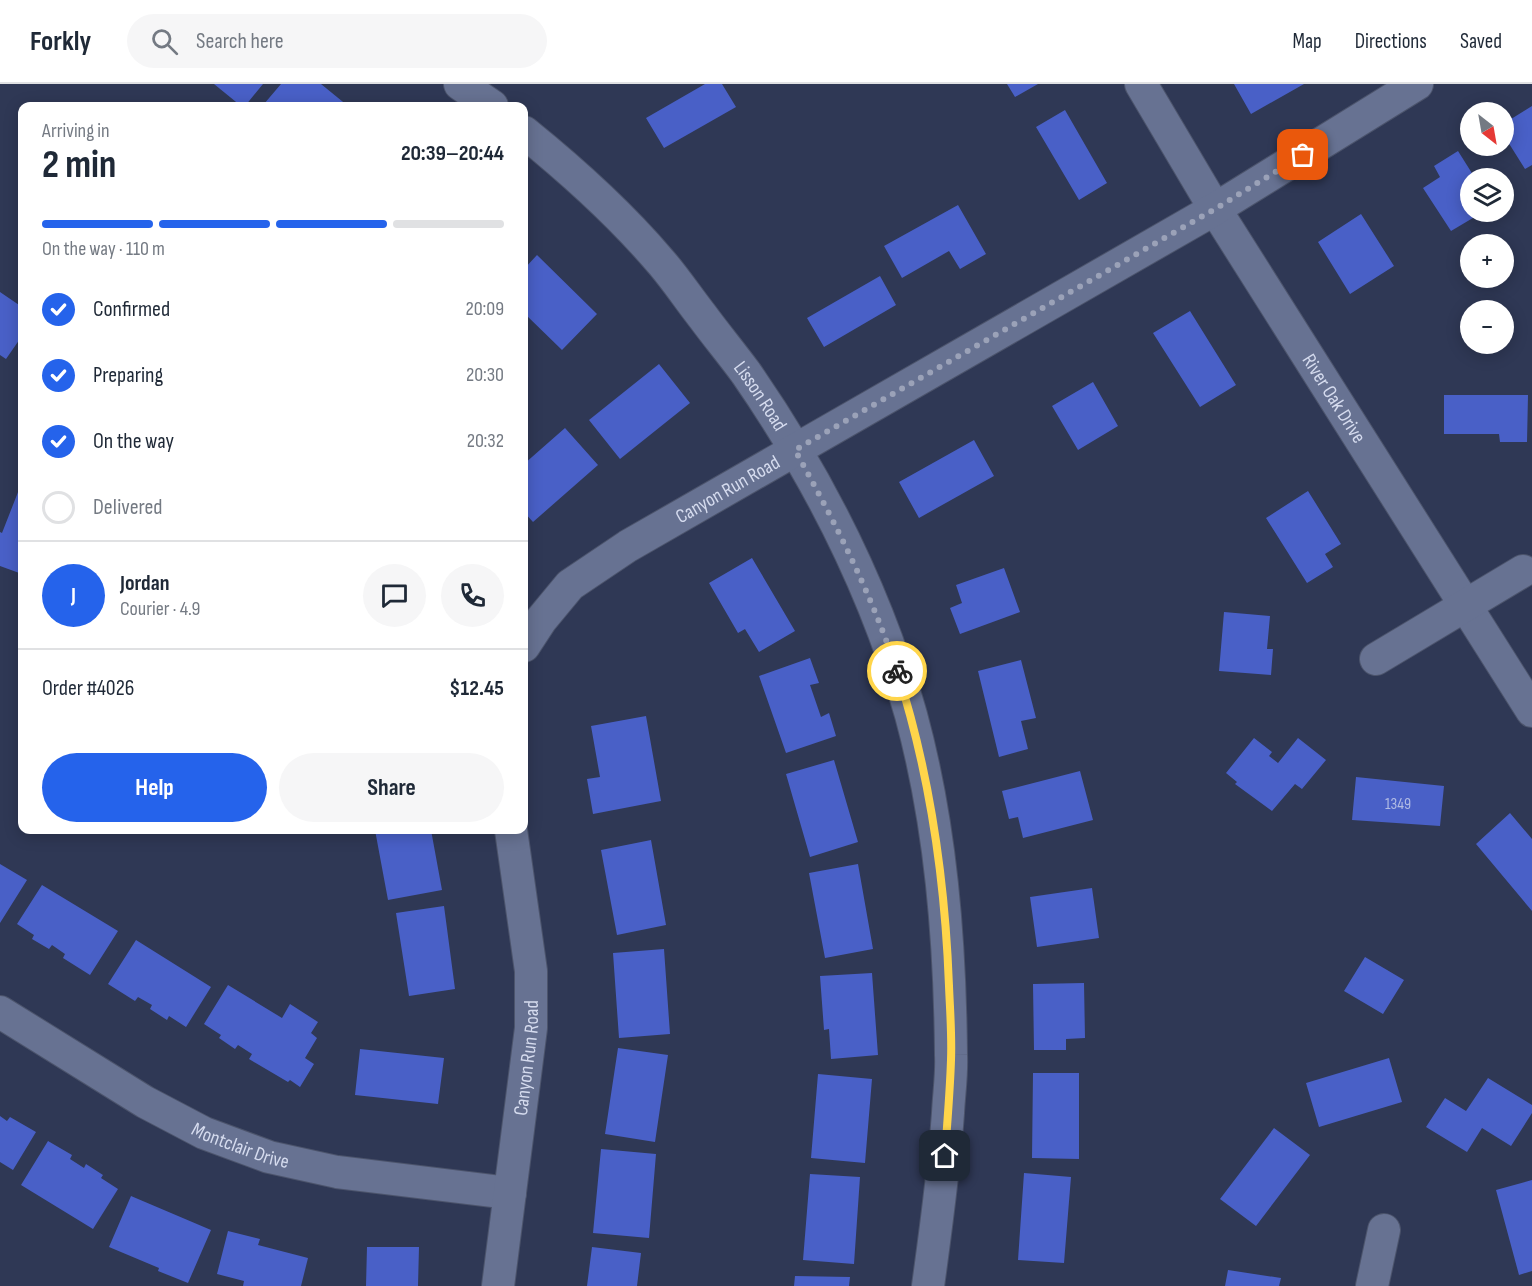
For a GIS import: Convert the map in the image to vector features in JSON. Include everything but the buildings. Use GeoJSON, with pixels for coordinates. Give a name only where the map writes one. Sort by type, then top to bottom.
{"type":"FeatureCollection","features":[{"type":"Feature","properties":{"kind":"street"},"geometry":{"type":"LineString","coordinates":[[460,84],[486,102]]}},
{"type":"Feature","properties":{"kind":"street","name":"River Oak Drive"},"geometry":{"type":"LineString","coordinates":[[1142,84],[1215,209],[1532,711]]}},
{"type":"Feature","properties":{"kind":"street","name":"Canyon Run Road"},"geometry":{"type":"LineString","coordinates":[[528,640],[570,585],[628,546],[1215,209],[1417,84]]}},
{"type":"Feature","properties":{"kind":"street","name":"Lisson Road"},"geometry":{"type":"LineString","coordinates":[[528,135],[615,214],[659,260],[746,374],[795,450],[825,504],[858,570],[884,632],[911,714],[922,759],[940,865],[947,932],[952,1058],[945,1156],[928,1286]]}},
{"type":"Feature","properties":{"kind":"street"},"geometry":{"type":"LineString","coordinates":[[1376,658],[1523,571]]}},
{"type":"Feature","properties":{"kind":"street","name":"Canyon Run Road"},"geometry":{"type":"LineString","coordinates":[[498,1286],[531,1028],[531,983],[512,834]]}},
{"type":"Feature","properties":{"kind":"street","name":"Montclair Drive"},"geometry":{"type":"LineString","coordinates":[[0,1012],[145,1102],[204,1133],[269,1157],[337,1172],[510,1193]]}},
{"type":"Feature","properties":{"kind":"street"},"geometry":{"type":"LineString","coordinates":[[1372,1286],[1384,1230]]}},
{"type":"Feature","properties":{"kind":"way so far"},"geometry":{"type":"LineString","coordinates":[[897,671],[884,632],[858,570],[795,450],[1215,209],[1303,155]]}},
{"type":"Feature","properties":{"kind":"route"},"geometry":{"type":"LineString","coordinates":[[897,671],[922,759],[940,865],[947,932],[952,1058],[945,1156]]}}]}
